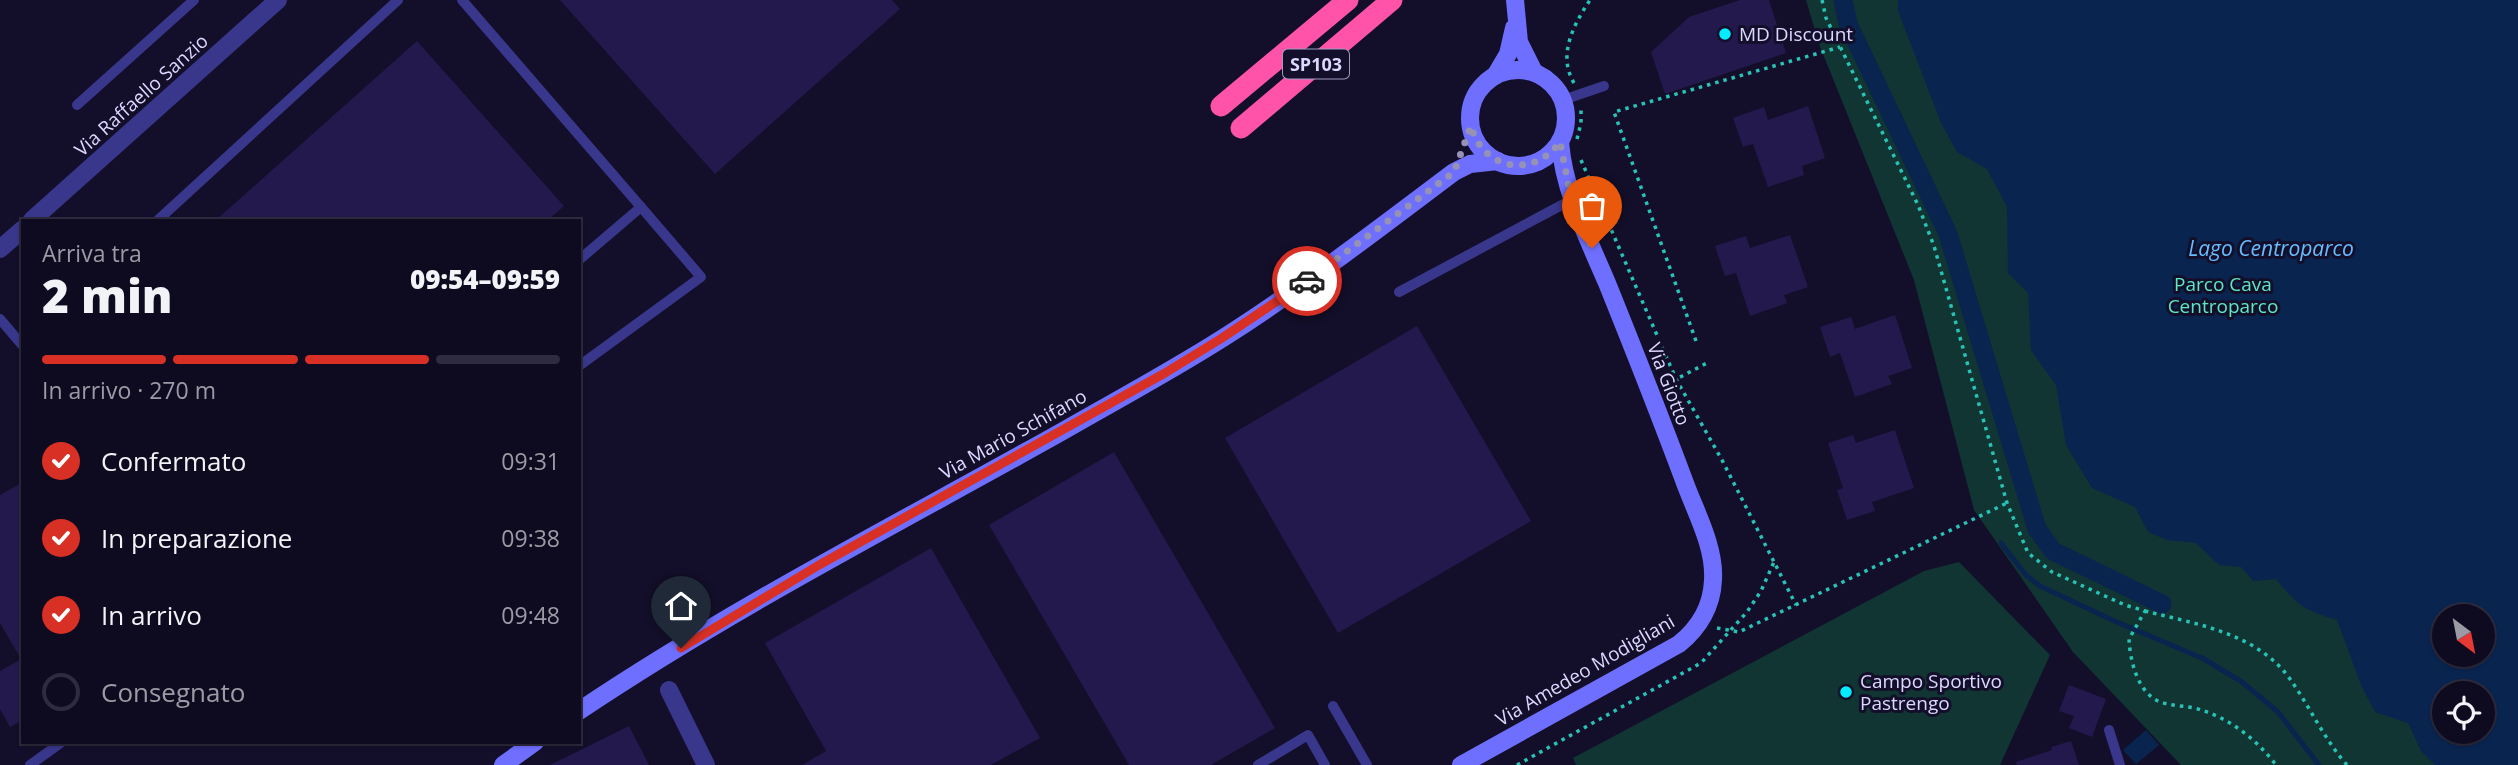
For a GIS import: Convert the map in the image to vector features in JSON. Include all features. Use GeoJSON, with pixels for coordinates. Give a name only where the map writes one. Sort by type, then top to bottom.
{"type":"FeatureCollection","features":[{"type":"Feature","properties":{"kind":"highway","name":"SP103"},"geometry":{"type":"LineString","coordinates":[[1222,106],[1348,0]]}},
{"type":"Feature","properties":{"kind":"highway","name":"SP103"},"geometry":{"type":"LineString","coordinates":[[1241,128],[1392,0]]}},
{"type":"Feature","properties":{"kind":"street","name":"Via Raffaello Sanzio"},"geometry":{"type":"LineString","coordinates":[[33,219],[278,0]]}},
{"type":"Feature","properties":{"kind":"street"},"geometry":{"type":"LineString","coordinates":[[1515,0],[1519,42],[1534,72]]}},
{"type":"Feature","properties":{"kind":"street"},"geometry":{"type":"LineString","coordinates":[[1495,76],[1508,54],[1516,21]]}},
{"type":"Feature","properties":{"kind":"street"},"geometry":{"type":"LineString","coordinates":[[1454,172],[1471,126],[1475,97],[1483,85],[1495,76],[1511,71],[1534,72],[1552,83],[1563,100],[1568,144],[1529,164],[1513,165],[1498,161],[1480,146],[1471,126]]}},
{"type":"Feature","properties":{"kind":"street","name":"Via Giotto"},"geometry":{"type":"LineString","coordinates":[[1568,144],[1571,196],[1651,393],[1707,543],[1713,572],[1711,594]]}},
{"type":"Feature","properties":{"kind":"street","name":"Via Mario Schifano"},"geometry":{"type":"LineString","coordinates":[[581,710],[819,565],[1021,454],[1222,338],[1289,295],[1454,172],[1471,164],[1498,161]]}},
{"type":"Feature","properties":{"kind":"street","name":"Via Giotto"},"geometry":{"type":"LineString","coordinates":[[1529,164],[1551,173],[1571,196]]}},
{"type":"Feature","properties":{"kind":"street"},"geometry":{"type":"LineString","coordinates":[[0,249],[21,231]]}},
{"type":"Feature","properties":{"kind":"street","name":"Via Amedeo Modigliani"},"geometry":{"type":"LineString","coordinates":[[1461,765],[1679,644],[1700,623],[1711,594]]}},
{"type":"Feature","properties":{"kind":"street"},"geometry":{"type":"LineString","coordinates":[[669,690],[706,765]]}},
{"type":"Feature","properties":{"kind":"street"},"geometry":{"type":"LineString","coordinates":[[503,765],[532,744]]}},
{"type":"Feature","properties":{"kind":"lane"},"geometry":{"type":"LineString","coordinates":[[76,105],[194,0]]}},
{"type":"Feature","properties":{"kind":"lane"},"geometry":{"type":"LineString","coordinates":[[159,219],[398,0]]}},
{"type":"Feature","properties":{"kind":"lane"},"geometry":{"type":"LineString","coordinates":[[462,0],[702,277],[581,365]]}},
{"type":"Feature","properties":{"kind":"lane"},"geometry":{"type":"LineString","coordinates":[[1563,100],[1604,86]]}},
{"type":"Feature","properties":{"kind":"lane"},"geometry":{"type":"LineString","coordinates":[[1399,292],[1571,196]]}},
{"type":"Feature","properties":{"kind":"lane"},"geometry":{"type":"LineString","coordinates":[[581,258],[641,206]]}},
{"type":"Feature","properties":{"kind":"lane"},"geometry":{"type":"LineString","coordinates":[[0,319],[21,344]]}},
{"type":"Feature","properties":{"kind":"lane"},"geometry":{"type":"LineString","coordinates":[[1333,706],[1367,765]]}},
{"type":"Feature","properties":{"kind":"lane"},"geometry":{"type":"LineString","coordinates":[[2109,730],[2120,765]]}},
{"type":"Feature","properties":{"kind":"lane"},"geometry":{"type":"LineString","coordinates":[[1258,765],[1308,735],[1325,765]]}},
{"type":"Feature","properties":{"kind":"lane"},"geometry":{"type":"LineString","coordinates":[[30,765],[59,744]]}},
{"type":"Feature","properties":{"kind":"path"},"geometry":{"type":"LineString","coordinates":[[1568,144],[1581,123],[1581,94],[1565,65],[1567,46],[1590,0]]}},
{"type":"Feature","properties":{"kind":"path"},"geometry":{"type":"LineString","coordinates":[[1822,0],[1826,18],[1918,205],[1934,246],[2007,503],[2028,553],[2039,564],[2125,605],[2229,633],[2261,651],[2288,677],[2347,765]]}},
{"type":"Feature","properties":{"kind":"path"},"geometry":{"type":"LineString","coordinates":[[1696,341],[1614,112],[1840,47]]}},
{"type":"Feature","properties":{"kind":"path"},"geometry":{"type":"LineString","coordinates":[[1580,156],[1676,379],[1722,460],[1796,605]]}},
{"type":"Feature","properties":{"kind":"path"},"geometry":{"type":"LineString","coordinates":[[1651,393],[1707,363]]}},
{"type":"Feature","properties":{"kind":"path"},"geometry":{"type":"LineString","coordinates":[[1700,623],[1739,632],[2007,503]]}},
{"type":"Feature","properties":{"kind":"path"},"geometry":{"type":"LineString","coordinates":[[1517,765],[1701,663],[1731,632],[1761,592],[1774,562]]}},
{"type":"Feature","properties":{"kind":"path"},"geometry":{"type":"LineString","coordinates":[[2146,611],[2129,639],[2134,670],[2148,693],[2159,701],[2201,710],[2236,727],[2251,738],[2276,765]]}},
{"type":"Feature","properties":{"kind":"green space","name":"Lago Centroparco"},"geometry":{"type":"Polygon","coordinates":[[[1806,0],[2518,0],[2518,765],[2181,765],[2073,652],[1974,510],[1914,280],[1819,44],[1806,0]]]}},
{"type":"Feature","properties":{"kind":"green space"},"geometry":{"type":"Polygon","coordinates":[[[1959,562],[2050,655],[2000,765],[1576,765],[1573,758],[1924,571],[1959,562]]]}},
{"type":"Feature","properties":{"kind":"water","name":"Lago Centroparco"},"geometry":{"type":"Polygon","coordinates":[[[1898,0],[2518,0],[2518,765],[2435,765],[2421,751],[2408,723],[2375,712],[2361,685],[2337,620],[2302,606],[2276,579],[2253,581],[2241,567],[2219,565],[2196,543],[2167,540],[2148,532],[2135,507],[2092,488],[2066,445],[2056,385],[2031,350],[2028,293],[2008,273],[2007,207],[1987,169],[1957,152],[1941,123],[1898,11],[1898,0]]]}},
{"type":"Feature","properties":{"kind":"water"},"geometry":{"type":"Polygon","coordinates":[[[2146,730],[2159,745],[2136,764],[2123,750],[2146,730]]]}},
{"type":"Feature","properties":{"kind":"building"},"geometry":{"type":"Polygon","coordinates":[[[560,0],[892,0],[900,9],[715,174],[560,0]]]}},
{"type":"Feature","properties":{"kind":"building","name":"MD Discount"},"geometry":{"type":"Polygon","coordinates":[[[1740,0],[1769,0],[1786,53],[1665,94],[1651,52],[1689,17],[1740,0]]]}},
{"type":"Feature","properties":{"kind":"building"},"geometry":{"type":"Polygon","coordinates":[[[417,41],[564,206],[549,219],[217,219],[417,41]]]}},
{"type":"Feature","properties":{"kind":"building"},"geometry":{"type":"Polygon","coordinates":[[[1808,106],[1825,158],[1802,166],[1804,175],[1768,187],[1753,144],[1743,147],[1733,118],[1764,107],[1768,120],[1808,106]]]}},
{"type":"Feature","properties":{"kind":"building"},"geometry":{"type":"Polygon","coordinates":[[[1790,235],[1808,287],[1784,295],[1787,303],[1750,316],[1736,273],[1725,276],[1715,246],[1746,236],[1750,248],[1790,235]]]}},
{"type":"Feature","properties":{"kind":"building"},"geometry":{"type":"Polygon","coordinates":[[[1895,315],[1912,368],[1888,376],[1892,384],[1855,397],[1840,353],[1830,357],[1820,327],[1851,317],[1855,329],[1895,315]]]}},
{"type":"Feature","properties":{"kind":"building"},"geometry":{"type":"Polygon","coordinates":[[[1417,326],[1531,521],[1338,633],[1225,438],[1417,326]]]}},
{"type":"Feature","properties":{"kind":"building"},"geometry":{"type":"Polygon","coordinates":[[[1895,430],[1914,488],[1872,502],[1875,511],[1847,520],[1837,490],[1843,488],[1828,443],[1853,435],[1856,443],[1895,430]]]}},
{"type":"Feature","properties":{"kind":"building"},"geometry":{"type":"Polygon","coordinates":[[[1114,452],[1275,728],[1211,765],[1129,765],[989,525],[1114,452]]]}},
{"type":"Feature","properties":{"kind":"building"},"geometry":{"type":"Polygon","coordinates":[[[21,483],[21,659],[0,623],[0,495],[21,483]]]}},
{"type":"Feature","properties":{"kind":"building"},"geometry":{"type":"Polygon","coordinates":[[[931,548],[1040,738],[991,765],[802,765],[826,751],[765,643],[931,548]]]}},
{"type":"Feature","properties":{"kind":"building"},"geometry":{"type":"Polygon","coordinates":[[[21,659],[21,721],[10,727],[0,709],[0,671],[21,659]]]}},
{"type":"Feature","properties":{"kind":"building"},"geometry":{"type":"Polygon","coordinates":[[[2069,685],[2106,699],[2092,737],[2069,728],[2074,716],[2059,711],[2069,685]]]}},
{"type":"Feature","properties":{"kind":"building"},"geometry":{"type":"Polygon","coordinates":[[[629,726],[649,765],[550,765],[629,726]]]}},
{"type":"Feature","properties":{"kind":"building"},"geometry":{"type":"Polygon","coordinates":[[[2071,741],[2079,765],[2017,765],[2016,762],[2071,741]]]}},
{"type":"Feature","properties":{"kind":"waterway"},"geometry":{"type":"LineString","coordinates":[[1843,0],[1848,24],[1948,234],[2037,529],[2053,551],[2162,604]]}},
{"type":"Feature","properties":{"kind":"waterway"},"geometry":{"type":"LineString","coordinates":[[2001,543],[2025,574],[2040,586],[2204,659],[2242,682],[2278,712],[2319,765]]}},
{"type":"Feature","properties":{"kind":"way so far"},"geometry":{"type":"LineString","coordinates":[[1307,281],[1454,172],[1471,126],[1476,140],[1485,152],[1498,161],[1513,165],[1536,162],[1555,149],[1560,142],[1570,193],[1592,248]]}},
{"type":"Feature","properties":{"kind":"place","name":"MD Discount"},"geometry":{"type":"Point","coordinates":[1725,34]}},
{"type":"Feature","properties":{"kind":"place","name":"Campo Sportivo Pastrengo"},"geometry":{"type":"Point","coordinates":[1846,692]}},
{"type":"Feature","properties":{"kind":"route"},"geometry":{"type":"LineString","coordinates":[[681,648],[819,565],[1165,373],[1307,281]]}},
{"type":"Feature","properties":{"kind":"park label","name":"Parco Cava Centroparco"},"geometry":{"type":"Point","coordinates":[2223,295]}}]}
